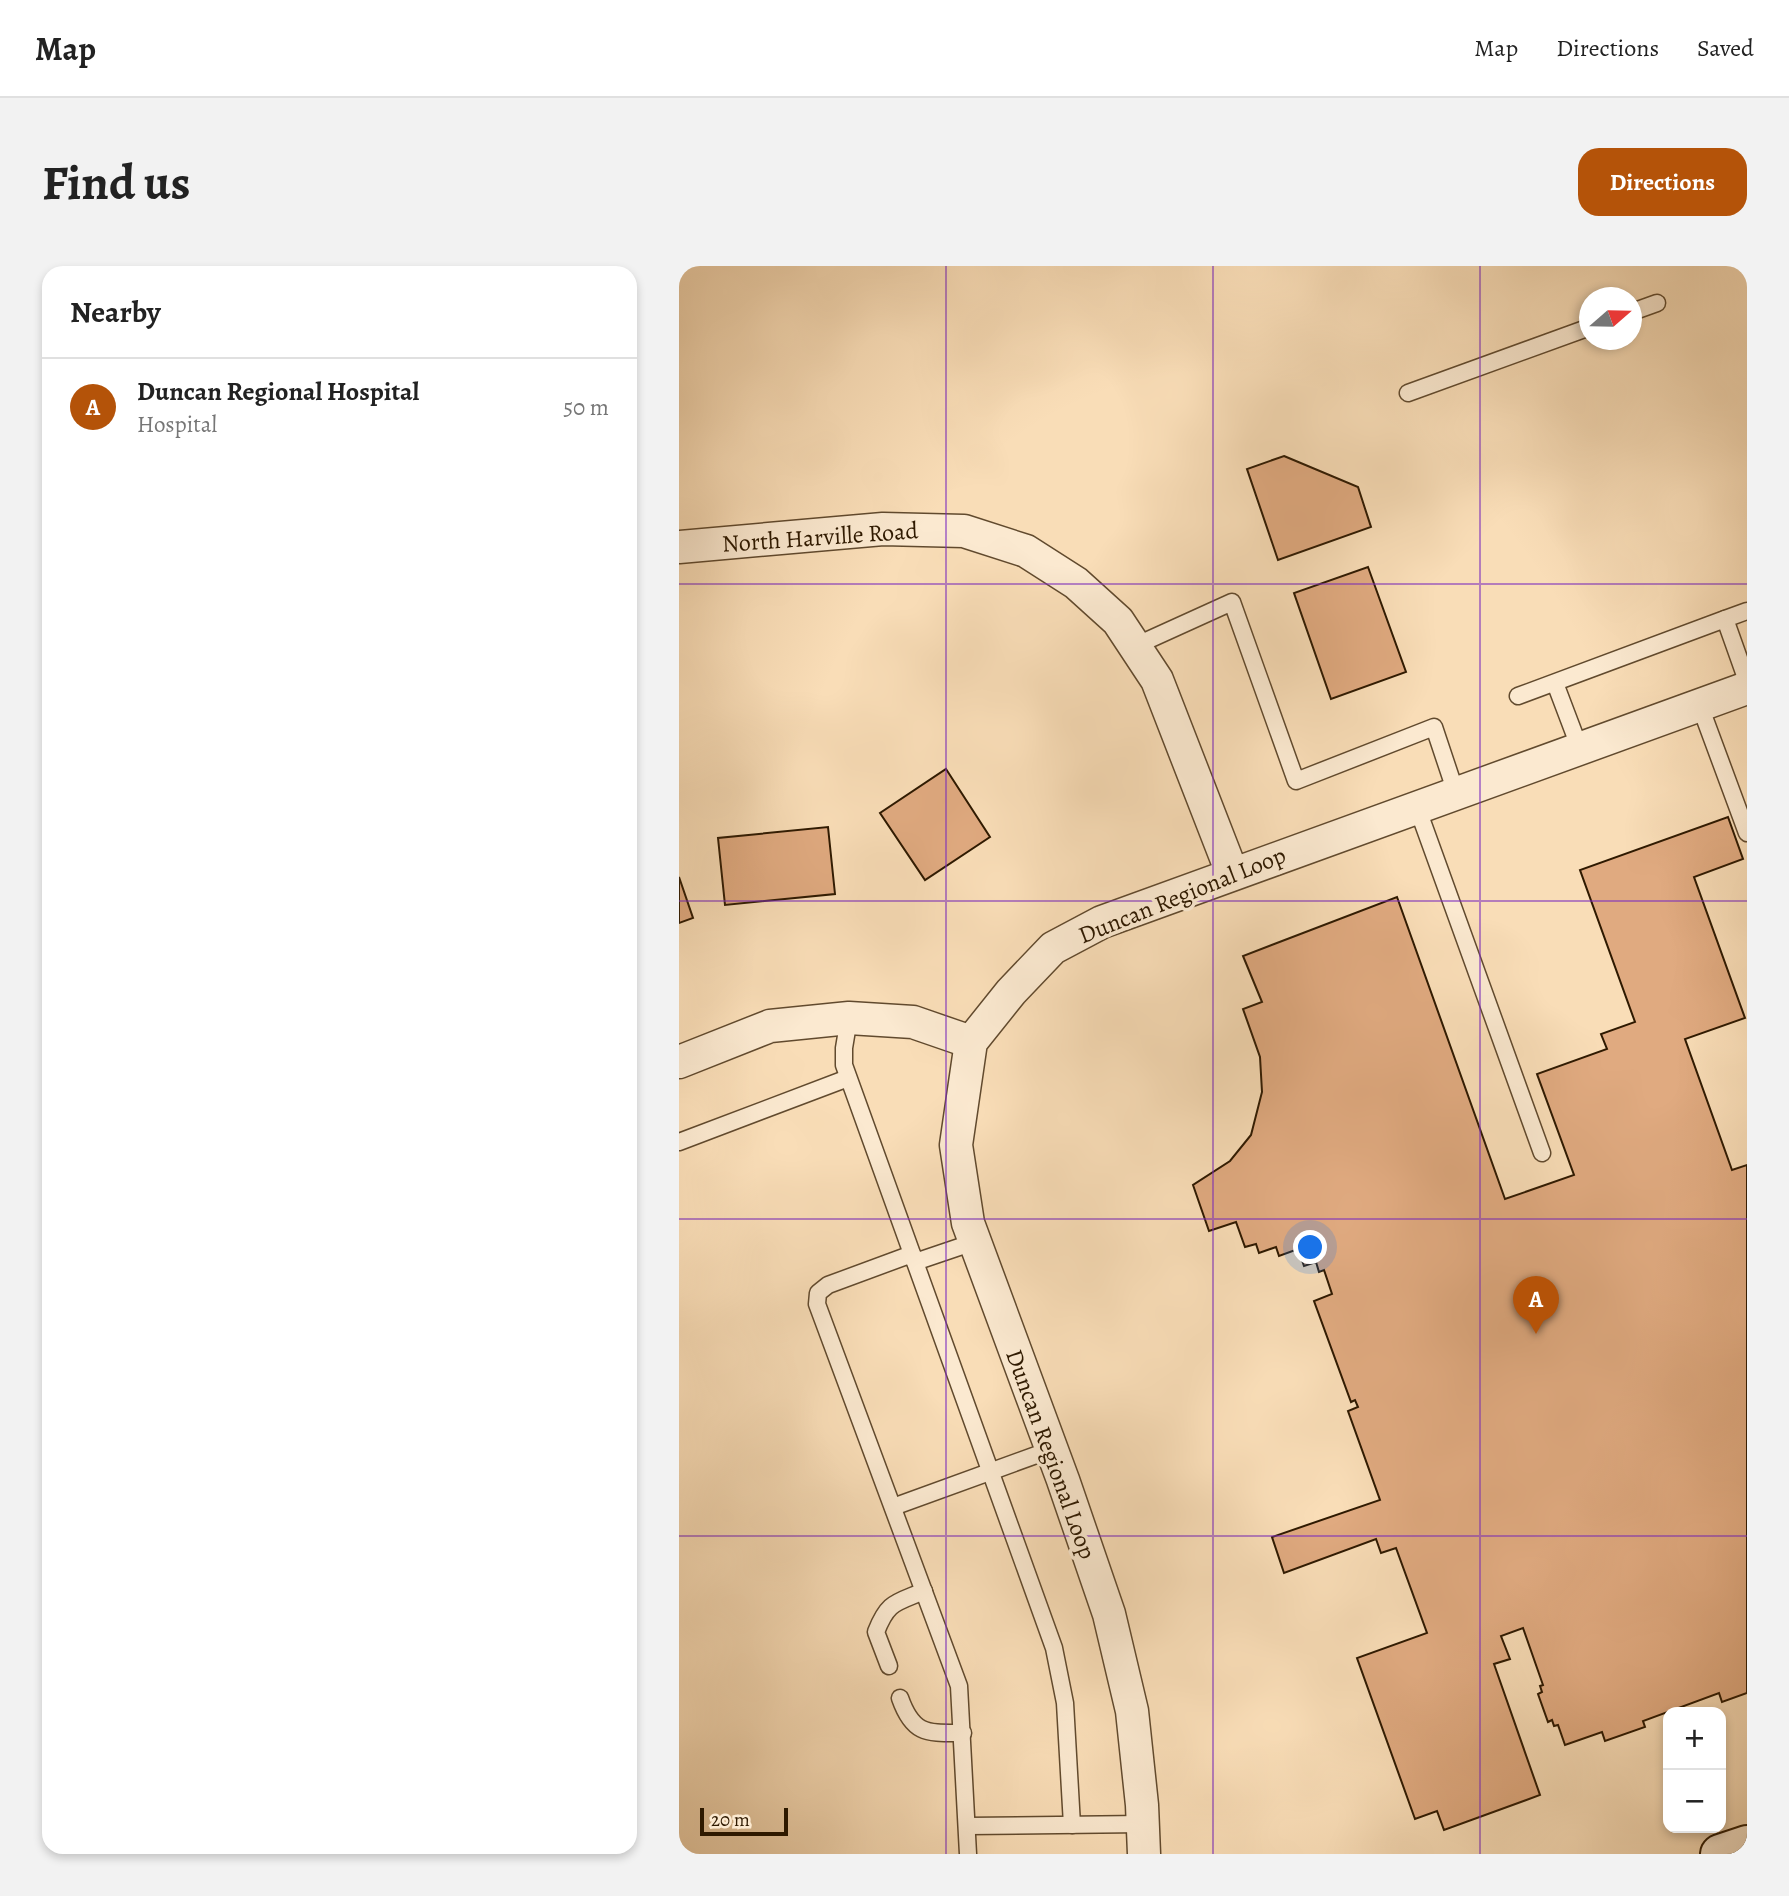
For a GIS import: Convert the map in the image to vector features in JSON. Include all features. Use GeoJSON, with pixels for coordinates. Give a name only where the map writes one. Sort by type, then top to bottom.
{"type":"FeatureCollection","features":[{"type":"Feature","properties":{"kind":"street","name":"North Harville Road"},"geometry":{"type":"LineString","coordinates":[[679,547],[883,528],[964,531],[1026,551],[1076,583],[1118,621],[1157,680],[1232,873]]}},
{"type":"Feature","properties":{"kind":"street","name":"Duncan Regional Loop"},"geometry":{"type":"LineString","coordinates":[[1144,1839],[1132,1711],[1108,1614],[968,1223],[956,1145],[971,1042],[1011,992],[1053,948],[1102,922],[1747,688]]}},
{"type":"Feature","properties":{"kind":"street"},"geometry":{"type":"LineString","coordinates":[[679,1062],[770,1026],[849,1017],[913,1022],[971,1042]]}},
{"type":"Feature","properties":{"kind":"street"},"geometry":{"type":"LineString","coordinates":[[1720,1854],[1747,1845]]}},
{"type":"Feature","properties":{"kind":"lane"},"geometry":{"type":"LineString","coordinates":[[1642,308],[1657,303]]}},
{"type":"Feature","properties":{"kind":"lane"},"geometry":{"type":"LineString","coordinates":[[1408,393],[1579,331]]}},
{"type":"Feature","properties":{"kind":"lane"},"geometry":{"type":"LineString","coordinates":[[1135,646],[1232,602],[1296,781],[1434,727],[1456,793]]}},
{"type":"Feature","properties":{"kind":"lane"},"geometry":{"type":"LineString","coordinates":[[1518,696],[1747,611]]}},
{"type":"Feature","properties":{"kind":"lane"},"geometry":{"type":"LineString","coordinates":[[1725,620],[1747,681]]}},
{"type":"Feature","properties":{"kind":"lane"},"geometry":{"type":"LineString","coordinates":[[1555,683],[1580,748]]}},
{"type":"Feature","properties":{"kind":"lane"},"geometry":{"type":"LineString","coordinates":[[1700,706],[1747,833]]}},
{"type":"Feature","properties":{"kind":"lane"},"geometry":{"type":"LineString","coordinates":[[1417,807],[1542,1153]]}},
{"type":"Feature","properties":{"kind":"lane"},"geometry":{"type":"LineString","coordinates":[[849,1017],[844,1048],[844,1065],[848,1078],[1054,1648],[1065,1703],[1072,1825]]}},
{"type":"Feature","properties":{"kind":"lane"},"geometry":{"type":"LineString","coordinates":[[679,1142],[848,1078]]}},
{"type":"Feature","properties":{"kind":"lane"},"geometry":{"type":"LineString","coordinates":[[968,1854],[959,1686],[817,1304],[818,1293],[828,1284],[974,1242]]}},
{"type":"Feature","properties":{"kind":"lane"},"geometry":{"type":"LineString","coordinates":[[893,1507],[1050,1450]]}},
{"type":"Feature","properties":{"kind":"lane"},"geometry":{"type":"LineString","coordinates":[[888,1666],[876,1632],[883,1616],[889,1606],[925,1591]]}},
{"type":"Feature","properties":{"kind":"lane"},"geometry":{"type":"LineString","coordinates":[[900,1698],[907,1716],[918,1729],[932,1733],[963,1733]]}},
{"type":"Feature","properties":{"kind":"lane"},"geometry":{"type":"LineString","coordinates":[[968,1826],[1072,1825],[1144,1839]]}},
{"type":"Feature","properties":{"kind":"building"},"geometry":{"type":"Polygon","coordinates":[[[1284,456],[1358,487],[1371,527],[1278,560],[1247,469],[1284,456]]]}},
{"type":"Feature","properties":{"kind":"building"},"geometry":{"type":"Polygon","coordinates":[[[1368,567],[1406,672],[1331,699],[1294,593],[1368,567]]]}},
{"type":"Feature","properties":{"kind":"building"},"geometry":{"type":"Polygon","coordinates":[[[946,769],[990,837],[925,880],[880,813],[946,769]]]}},
{"type":"Feature","properties":{"kind":"building"},"geometry":{"type":"Polygon","coordinates":[[[1728,817],[1743,859],[1694,877],[1745,1018],[1685,1039],[1732,1170],[1747,1165],[1747,1693],[1722,1702],[1719,1693],[1681,1707],[1663,1707],[1663,1714],[1643,1721],[1645,1727],[1605,1741],[1602,1732],[1565,1745],[1558,1725],[1554,1726],[1552,1720],[1548,1722],[1538,1694],[1542,1692],[1540,1686],[1543,1685],[1523,1628],[1501,1636],[1510,1659],[1494,1664],[1540,1795],[1444,1830],[1437,1811],[1415,1819],[1357,1658],[1427,1633],[1396,1548],[1381,1553],[1376,1539],[1284,1573],[1272,1537],[1380,1500],[1348,1411],[1358,1407],[1355,1400],[1351,1402],[1314,1301],[1332,1294],[1324,1270],[1319,1272],[1316,1262],[1304,1266],[1298,1249],[1279,1256],[1276,1247],[1259,1253],[1256,1244],[1245,1247],[1236,1222],[1209,1231],[1193,1185],[1230,1161],[1251,1135],[1262,1092],[1260,1057],[1243,1009],[1262,1002],[1243,956],[1397,897],[1505,1199],[1574,1175],[1537,1074],[1607,1049],[1601,1034],[1635,1022],[1580,870],[1728,817]]]}},
{"type":"Feature","properties":{"kind":"building"},"geometry":{"type":"Polygon","coordinates":[[[828,827],[835,894],[725,905],[718,838],[828,827]]]}},
{"type":"Feature","properties":{"kind":"building"},"geometry":{"type":"Polygon","coordinates":[[[679,877],[693,918],[679,923],[679,877]]]}},
{"type":"Feature","properties":{"kind":"place","name":"Duncan Regional Hospital"},"geometry":{"type":"Point","coordinates":[1536,1334]}}]}
